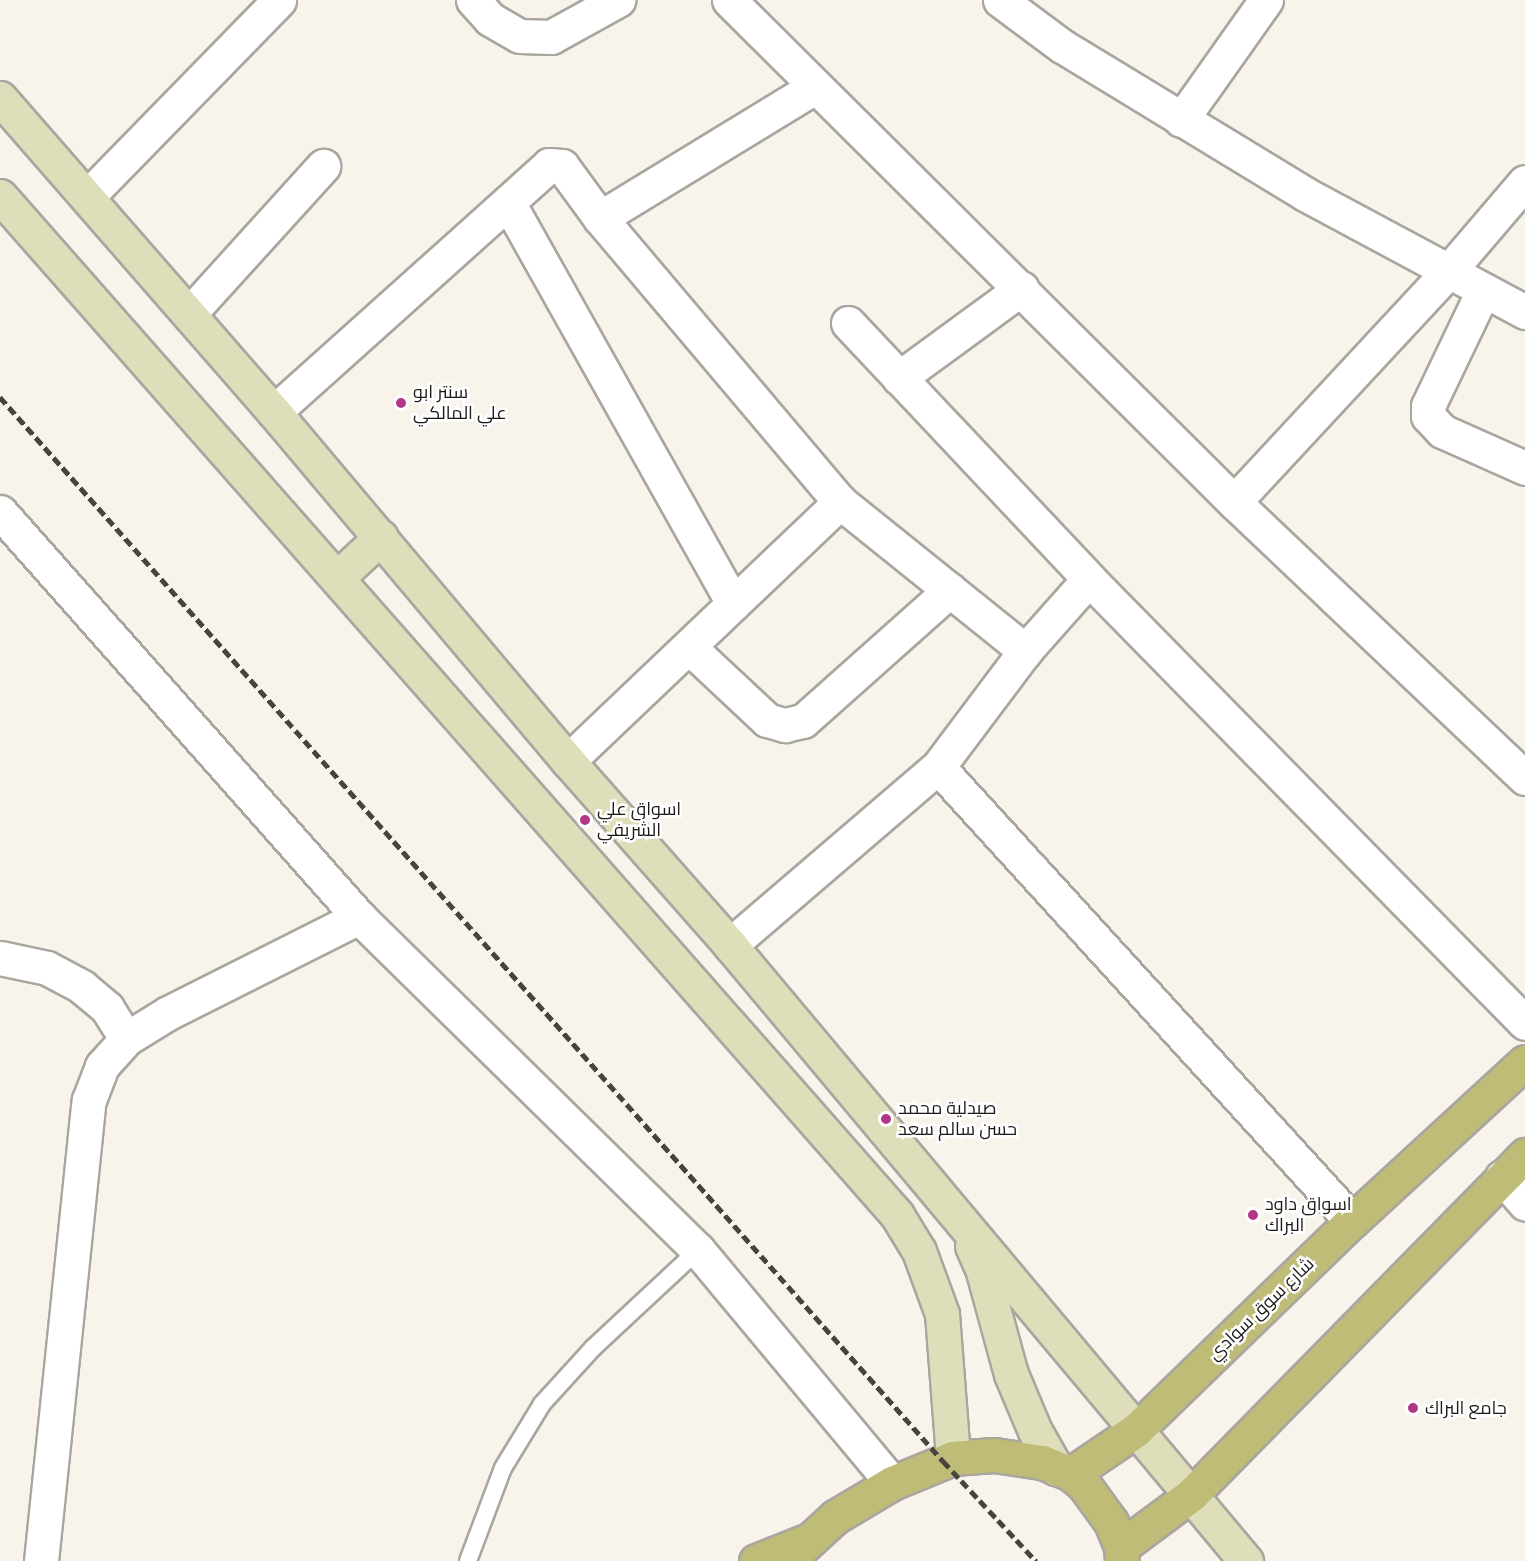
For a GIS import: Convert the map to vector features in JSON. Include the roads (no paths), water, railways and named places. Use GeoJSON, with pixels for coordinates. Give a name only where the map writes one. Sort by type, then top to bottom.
{"type":"FeatureCollection","features":[{"type":"Feature","properties":{"kind":"main road","name":"شارع سوق سوادي"},"geometry":{"type":"LineString","coordinates":[[1063,1471],[1136,1430],[1352,1221],[1525,1062]]}},
{"type":"Feature","properties":{"kind":"main road"},"geometry":{"type":"LineString","coordinates":[[756,1561],[796,1551],[835,1517],[892,1483],[952,1458],[1018,1457],[1063,1471],[1099,1503],[1122,1554],[1191,1495],[1525,1155]]}},
{"type":"Feature","properties":{"kind":"street"},"geometry":{"type":"LineString","coordinates":[[87,197],[279,0]]}},
{"type":"Feature","properties":{"kind":"street"},"geometry":{"type":"LineString","coordinates":[[473,0],[490,19],[520,36],[551,37],[618,0]]}},
{"type":"Feature","properties":{"kind":"street"},"geometry":{"type":"LineString","coordinates":[[729,0],[1022,288],[1234,502],[1525,778]]}},
{"type":"Feature","properties":{"kind":"street"},"geometry":{"type":"LineString","coordinates":[[1000,0],[1062,46],[1305,194],[1525,312]]}},
{"type":"Feature","properties":{"kind":"street"},"geometry":{"type":"LineString","coordinates":[[1181,120],[1266,0]]}},
{"type":"Feature","properties":{"kind":"street"},"geometry":{"type":"LineString","coordinates":[[600,218],[815,87]]}},
{"type":"Feature","properties":{"kind":"street"},"geometry":{"type":"LineString","coordinates":[[0,98],[274,412],[568,761],[730,945],[1246,1561]]}},
{"type":"Feature","properties":{"kind":"street"},"geometry":{"type":"LineString","coordinates":[[274,412],[509,204],[549,165],[562,166],[600,218],[840,502],[1025,651]]}},
{"type":"Feature","properties":{"kind":"street"},"geometry":{"type":"LineString","coordinates":[[189,314],[323,166]]}},
{"type":"Feature","properties":{"kind":"street"},"geometry":{"type":"LineString","coordinates":[[1234,502],[1448,272],[1525,182]]}},
{"type":"Feature","properties":{"kind":"street"},"geometry":{"type":"LineString","coordinates":[[0,196],[897,1215],[919,1251],[942,1314],[952,1458]]}},
{"type":"Feature","properties":{"kind":"street"},"geometry":{"type":"LineString","coordinates":[[509,204],[733,603]]}},
{"type":"Feature","properties":{"kind":"street"},"geometry":{"type":"LineString","coordinates":[[898,378],[1022,288]]}},
{"type":"Feature","properties":{"kind":"street"},"geometry":{"type":"LineString","coordinates":[[1483,291],[1428,406],[1428,416],[1442,431],[1525,468]]}},
{"type":"Feature","properties":{"kind":"street"},"geometry":{"type":"LineString","coordinates":[[848,323],[1089,579],[1525,1023]]}},
{"type":"Feature","properties":{"kind":"street"},"geometry":{"type":"LineString","coordinates":[[568,761],[840,502]]}},
{"type":"Feature","properties":{"kind":"street"},"geometry":{"type":"LineString","coordinates":[[0,512],[359,917],[698,1250],[892,1483]]}},
{"type":"Feature","properties":{"kind":"street"},"geometry":{"type":"LineString","coordinates":[[337,578],[381,537]]}},
{"type":"Feature","properties":{"kind":"street"},"geometry":{"type":"LineString","coordinates":[[730,945],[938,767],[1025,651],[1089,579]]}},
{"type":"Feature","properties":{"kind":"street"},"geometry":{"type":"LineString","coordinates":[[689,647],[767,720],[785,725],[803,722],[950,590]]}},
{"type":"Feature","properties":{"kind":"street"},"geometry":{"type":"LineString","coordinates":[[938,767],[1352,1221]]}},
{"type":"Feature","properties":{"kind":"street"},"geometry":{"type":"LineString","coordinates":[[40,1561],[89,1100],[102,1066],[126,1039],[168,1013],[359,917]]}},
{"type":"Feature","properties":{"kind":"street"},"geometry":{"type":"LineString","coordinates":[[0,958],[47,968],[82,987],[107,1008],[126,1039]]}},
{"type":"Feature","properties":{"kind":"street"},"geometry":{"type":"LineString","coordinates":[[1502,1177],[1525,1203]]}},
{"type":"Feature","properties":{"kind":"street"},"geometry":{"type":"LineString","coordinates":[[958,1217],[982,1268],[1011,1374],[1035,1431],[1063,1471]]}},
{"type":"Feature","properties":{"kind":"lane"},"geometry":{"type":"LineString","coordinates":[[468,1561],[502,1468],[542,1404],[592,1348],[698,1250]]}},
{"type":"Feature","properties":{"kind":"railway"},"geometry":{"type":"LineString","coordinates":[[0,397],[943,1461],[1036,1561]]}},
{"type":"Feature","properties":{"kind":"place","name":"سنتر ابو علي المالكي"},"geometry":{"type":"Point","coordinates":[401,403]}},
{"type":"Feature","properties":{"kind":"place","name":"اسواق علي الشريفي"},"geometry":{"type":"Point","coordinates":[585,820]}},
{"type":"Feature","properties":{"kind":"place","name":"صيدلية محمد حسن سالم سعد"},"geometry":{"type":"Point","coordinates":[886,1119]}},
{"type":"Feature","properties":{"kind":"place","name":"اسواق داود البراك"},"geometry":{"type":"Point","coordinates":[1253,1215]}},
{"type":"Feature","properties":{"kind":"place","name":"جامع البراك"},"geometry":{"type":"Point","coordinates":[1413,1408]}}]}
